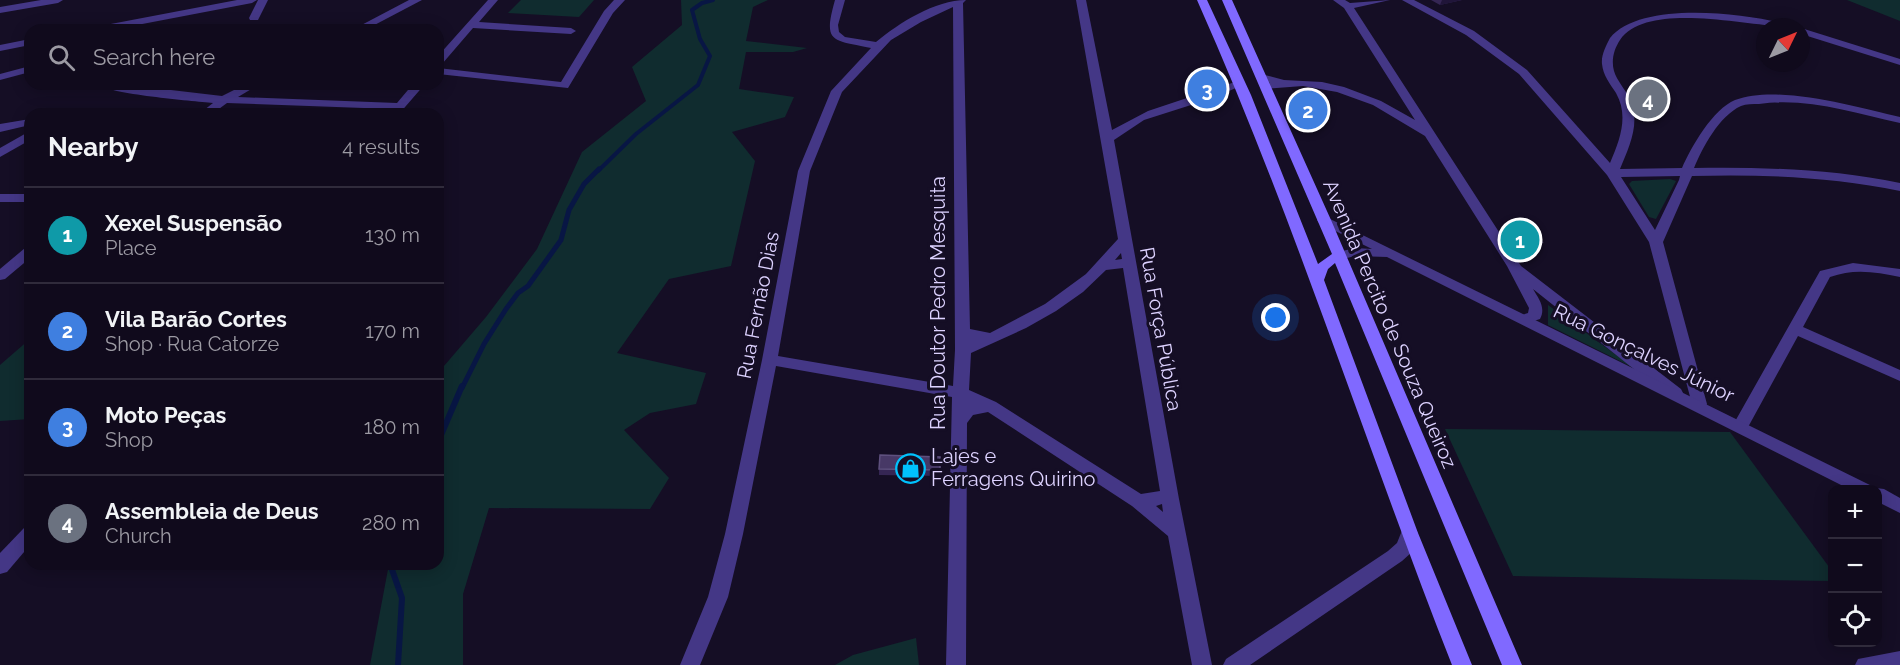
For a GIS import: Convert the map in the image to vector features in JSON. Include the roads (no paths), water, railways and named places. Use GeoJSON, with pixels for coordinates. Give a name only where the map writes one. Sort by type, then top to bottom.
{"type":"FeatureCollection","features":[{"type":"Feature","properties":{"kind":"main road"},"geometry":{"type":"LineString","coordinates":[[1202,0],[1242,89],[1317,280],[1409,533],[1462,665]]}},
{"type":"Feature","properties":{"kind":"main road","name":"Avenida Percito de Souza Queiroz"},"geometry":{"type":"LineString","coordinates":[[1227,0],[1324,220],[1512,665]]}},
{"type":"Feature","properties":{"kind":"main road"},"geometry":{"type":"LineString","coordinates":[[1242,89],[1268,108],[1284,146],[1296,157]]}},
{"type":"Feature","properties":{"kind":"main road"},"geometry":{"type":"LineString","coordinates":[[1317,280],[1327,260],[1339,256]]}},
{"type":"Feature","properties":{"kind":"street"},"geometry":{"type":"LineString","coordinates":[[0,10],[58,0]]}},
{"type":"Feature","properties":{"kind":"street"},"geometry":{"type":"LineString","coordinates":[[126,24],[252,0]]}},
{"type":"Feature","properties":{"kind":"street"},"geometry":{"type":"LineString","coordinates":[[254,18],[263,0]]}},
{"type":"Feature","properties":{"kind":"street"},"geometry":{"type":"LineString","coordinates":[[369,24],[417,0]]}},
{"type":"Feature","properties":{"kind":"street"},"geometry":{"type":"LineString","coordinates":[[444,55],[494,0]]}},
{"type":"Feature","properties":{"kind":"street"},"geometry":{"type":"LineString","coordinates":[[444,72],[564,86],[609,10],[620,0]]}},
{"type":"Feature","properties":{"kind":"street"},"geometry":{"type":"LineString","coordinates":[[840,0],[833,26],[834,33],[842,39],[878,46]]}},
{"type":"Feature","properties":{"kind":"street","name":"Rua Força Pública"},"geometry":{"type":"LineString","coordinates":[[1081,0],[1109,138],[1174,531],[1202,665]]}},
{"type":"Feature","properties":{"kind":"street"},"geometry":{"type":"LineString","coordinates":[[1385,0],[1343,3],[1514,266],[1536,308],[1535,316],[1524,319]]}},
{"type":"Feature","properties":{"kind":"street"},"geometry":{"type":"LineString","coordinates":[[1407,0],[1470,33],[1523,72],[1612,173],[1656,242],[1699,404]]}},
{"type":"Feature","properties":{"kind":"street"},"geometry":{"type":"LineString","coordinates":[[854,41],[892,33],[939,10],[959,5]]}},
{"type":"Feature","properties":{"kind":"street","name":"Rua Doutor Pedro Mesquita"},"geometry":{"type":"LineString","coordinates":[[956,665],[959,422],[963,350],[959,5]]}},
{"type":"Feature","properties":{"kind":"street"},"geometry":{"type":"LineString","coordinates":[[1612,173],[1628,134],[1626,103],[1611,79],[1607,60],[1615,37],[1631,20],[1657,8],[1691,6],[1756,19]]}},
{"type":"Feature","properties":{"kind":"street"},"geometry":{"type":"LineString","coordinates":[[471,25],[571,31]]}},
{"type":"Feature","properties":{"kind":"street","name":"Rua Fernão Dias"},"geometry":{"type":"LineString","coordinates":[[690,665],[718,597],[770,360],[804,171],[837,91],[892,33]]}},
{"type":"Feature","properties":{"kind":"street"},"geometry":{"type":"LineString","coordinates":[[1810,34],[1900,62]]}},
{"type":"Feature","properties":{"kind":"street"},"geometry":{"type":"LineString","coordinates":[[0,48],[24,43]]}},
{"type":"Feature","properties":{"kind":"street"},"geometry":{"type":"LineString","coordinates":[[0,77],[24,71]]}},
{"type":"Feature","properties":{"kind":"street"},"geometry":{"type":"LineString","coordinates":[[1264,82],[1303,83],[1355,94],[1398,115],[1434,140]]}},
{"type":"Feature","properties":{"kind":"street"},"geometry":{"type":"LineString","coordinates":[[1109,138],[1120,127],[1135,119],[1202,98],[1242,89]]}},
{"type":"Feature","properties":{"kind":"street"},"geometry":{"type":"LineString","coordinates":[[130,90],[224,100],[362,108]]}},
{"type":"Feature","properties":{"kind":"street"},"geometry":{"type":"LineString","coordinates":[[213,108],[243,90]]}},
{"type":"Feature","properties":{"kind":"street"},"geometry":{"type":"LineString","coordinates":[[398,108],[414,90]]}},
{"type":"Feature","properties":{"kind":"street"},"geometry":{"type":"LineString","coordinates":[[1656,242],[1702,140],[1724,113],[1738,103],[1776,98],[1814,100],[1900,120]]}},
{"type":"Feature","properties":{"kind":"street"},"geometry":{"type":"LineString","coordinates":[[1398,115],[1411,116],[1416,112]]}},
{"type":"Feature","properties":{"kind":"street"},"geometry":{"type":"LineString","coordinates":[[1105,116],[1135,119]]}},
{"type":"Feature","properties":{"kind":"street"},"geometry":{"type":"LineString","coordinates":[[0,128],[24,123]]}},
{"type":"Feature","properties":{"kind":"street"},"geometry":{"type":"LineString","coordinates":[[0,153],[24,139]]}},
{"type":"Feature","properties":{"kind":"street"},"geometry":{"type":"LineString","coordinates":[[1612,173],[1804,174],[1839,176],[1900,187]]}},
{"type":"Feature","properties":{"kind":"street"},"geometry":{"type":"LineString","coordinates":[[0,198],[24,198]]}},
{"type":"Feature","properties":{"kind":"street","name":"Rua Gonçalves Júnior"},"geometry":{"type":"LineString","coordinates":[[1324,220],[1860,485]]}},
{"type":"Feature","properties":{"kind":"street"},"geometry":{"type":"LineString","coordinates":[[963,350],[1011,329],[1067,296],[1102,266],[1125,240]]}},
{"type":"Feature","properties":{"kind":"street","name":"Rua Gonçalves Júnior"},"geometry":{"type":"LineString","coordinates":[[1339,256],[1365,252],[1399,259]]}},
{"type":"Feature","properties":{"kind":"street"},"geometry":{"type":"LineString","coordinates":[[0,276],[24,256]]}},
{"type":"Feature","properties":{"kind":"street"},"geometry":{"type":"LineString","coordinates":[[1102,266],[1129,263]]}},
{"type":"Feature","properties":{"kind":"street"},"geometry":{"type":"LineString","coordinates":[[1514,266],[1675,393]]}},
{"type":"Feature","properties":{"kind":"street"},"geometry":{"type":"LineString","coordinates":[[1741,425],[1826,274],[1847,267],[1900,273]]}},
{"type":"Feature","properties":{"kind":"street"},"geometry":{"type":"LineString","coordinates":[[1795,329],[1900,376]]}},
{"type":"Feature","properties":{"kind":"street"},"geometry":{"type":"LineString","coordinates":[[962,333],[992,338]]}},
{"type":"Feature","properties":{"kind":"street"},"geometry":{"type":"LineString","coordinates":[[770,360],[960,393],[990,406],[1138,501],[1174,531]]}},
{"type":"Feature","properties":{"kind":"street"},"geometry":{"type":"LineString","coordinates":[[959,422],[968,410],[990,406]]}},
{"type":"Feature","properties":{"kind":"street"},"geometry":{"type":"LineString","coordinates":[[1138,501],[1149,501],[1168,495]]}},
{"type":"Feature","properties":{"kind":"street"},"geometry":{"type":"LineString","coordinates":[[1882,496],[1900,506]]}},
{"type":"Feature","properties":{"kind":"street"},"geometry":{"type":"LineString","coordinates":[[1233,665],[1395,556],[1405,547],[1409,533]]}},
{"type":"Feature","properties":{"kind":"street"},"geometry":{"type":"LineString","coordinates":[[0,566],[24,540]]}},
{"type":"Feature","properties":{"kind":"street"},"geometry":{"type":"LineString","coordinates":[[1865,665],[1900,660]]}},
{"type":"Feature","properties":{"kind":"waterway"},"geometry":{"type":"LineString","coordinates":[[598,171],[636,134],[698,85],[710,56],[700,39],[692,10],[702,3],[713,0]]}},
{"type":"Feature","properties":{"kind":"waterway"},"geometry":{"type":"LineString","coordinates":[[462,388],[484,344],[506,309],[518,293],[528,286],[561,240],[569,210],[584,184],[599,169]]}},
{"type":"Feature","properties":{"kind":"waterway"},"geometry":{"type":"LineString","coordinates":[[444,428],[462,386]]}},
{"type":"Feature","properties":{"kind":"waterway"},"geometry":{"type":"LineString","coordinates":[[392,570],[402,598],[398,665]]}},
{"type":"Feature","properties":{"kind":"place","name":"Moto Peças"},"geometry":{"type":"Point","coordinates":[1207,89]}},
{"type":"Feature","properties":{"kind":"place","name":"Assembleia de Deus"},"geometry":{"type":"Point","coordinates":[1648,99]}},
{"type":"Feature","properties":{"kind":"place","name":"Vila Barão Cortes"},"geometry":{"type":"Point","coordinates":[1308,110]}},
{"type":"Feature","properties":{"kind":"place","name":"Xexel Suspensão"},"geometry":{"type":"Point","coordinates":[1520,240]}},
{"type":"Feature","properties":{"kind":"place","name":"Lajes e Ferragens Quirino"},"geometry":{"type":"Point","coordinates":[910,468]}}]}
